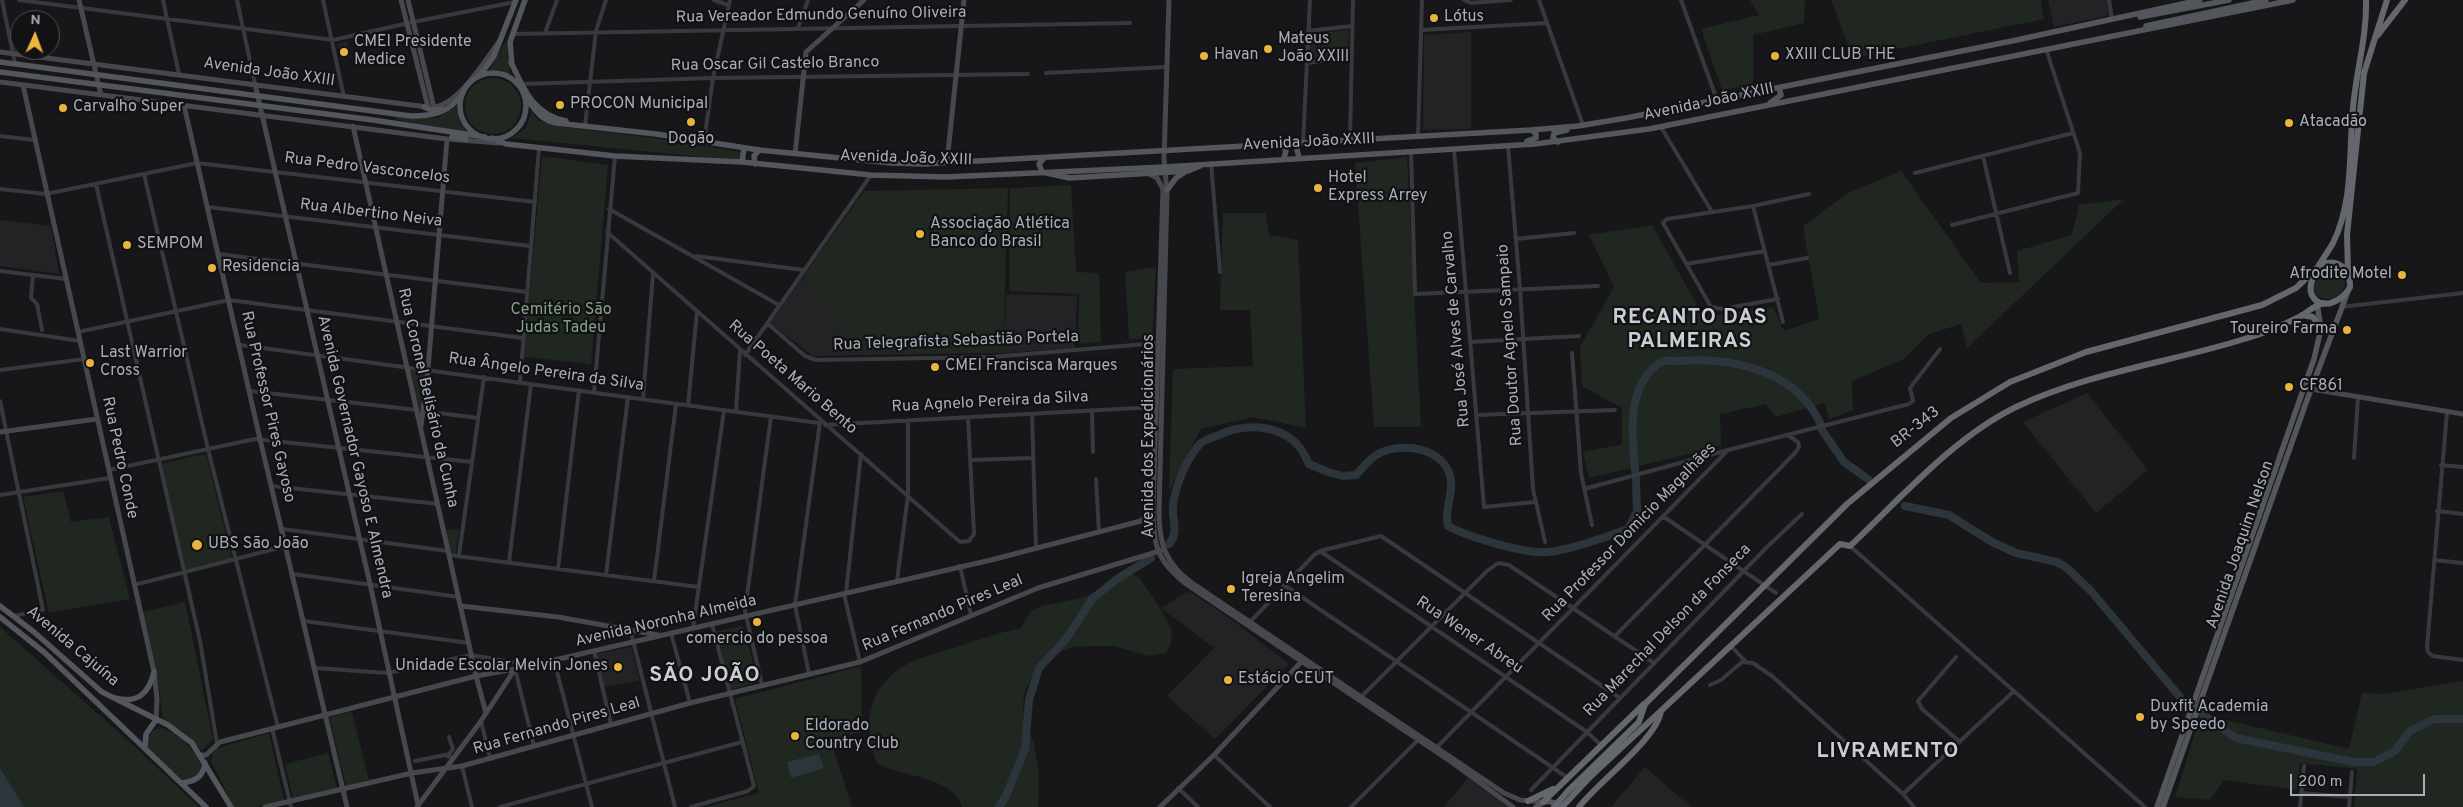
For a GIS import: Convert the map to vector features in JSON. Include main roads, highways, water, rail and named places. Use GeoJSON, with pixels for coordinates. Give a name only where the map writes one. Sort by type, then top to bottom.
{"type":"FeatureCollection","features":[{"type":"Feature","properties":{"kind":"highway"},"geometry":{"type":"LineString","coordinates":[[2361,0],[2365,14],[2364,44]]}},
{"type":"Feature","properties":{"kind":"highway"},"geometry":{"type":"LineString","coordinates":[[2319,303],[2310,289],[2318,267],[2335,239],[2345,204],[2354,100],[2364,44],[2366,0]]}},
{"type":"Feature","properties":{"kind":"highway"},"geometry":{"type":"LineString","coordinates":[[1554,807],[1661,711],[1840,544],[1850,546],[1953,450],[2014,408],[2083,381],[2241,340],[2302,315],[2319,303],[2336,301],[2347,294],[2350,284],[2346,240],[2364,73],[2387,0]]}},
{"type":"Feature","properties":{"kind":"highway"},"geometry":{"type":"LineString","coordinates":[[2372,45],[2382,27],[2405,0]]}},
{"type":"Feature","properties":{"kind":"highway"},"geometry":{"type":"LineString","coordinates":[[2318,267],[2328,262],[2336,262],[2345,268],[2348,273]]}},
{"type":"Feature","properties":{"kind":"highway","name":"BR-343"},"geometry":{"type":"LineString","coordinates":[[1622,744],[1639,722],[1645,704],[1878,477],[1951,418],[2010,382],[2086,352],[2253,307],[2296,288],[2318,267]]}},
{"type":"Feature","properties":{"kind":"highway"},"geometry":{"type":"LineString","coordinates":[[2302,315],[2313,317],[2321,329]]}},
{"type":"Feature","properties":{"kind":"highway"},"geometry":{"type":"LineString","coordinates":[[1543,802],[1645,704]]}},
{"type":"Feature","properties":{"kind":"highway"},"geometry":{"type":"LineString","coordinates":[[1579,807],[1597,786],[1650,735],[1660,721],[1661,711]]}},
{"type":"Feature","properties":{"kind":"highway"},"geometry":{"type":"LineString","coordinates":[[1528,802],[1543,796],[1567,779]]}},
{"type":"Feature","properties":{"kind":"highway"},"geometry":{"type":"LineString","coordinates":[[1561,807],[1571,793]]}},
{"type":"Feature","properties":{"kind":"main road"},"geometry":{"type":"LineString","coordinates":[[79,0],[101,94]]}},
{"type":"Feature","properties":{"kind":"main road"},"geometry":{"type":"LineString","coordinates":[[401,0],[428,107]]}},
{"type":"Feature","properties":{"kind":"main road"},"geometry":{"type":"LineString","coordinates":[[408,0],[428,107]]}},
{"type":"Feature","properties":{"kind":"main road"},"geometry":{"type":"LineString","coordinates":[[514,80],[512,34],[524,0]]}},
{"type":"Feature","properties":{"kind":"main road"},"geometry":{"type":"LineString","coordinates":[[795,154],[802,77],[807,50],[864,0]]}},
{"type":"Feature","properties":{"kind":"main road"},"geometry":{"type":"LineString","coordinates":[[947,162],[964,0]]}},
{"type":"Feature","properties":{"kind":"main road","name":"Avenida dos Expedicionários"},"geometry":{"type":"LineString","coordinates":[[1160,551],[1164,151],[1169,0]]}},
{"type":"Feature","properties":{"kind":"main road","name":"Avenida João XXIII"},"geometry":{"type":"LineString","coordinates":[[526,98],[538,115],[545,120],[759,150],[892,163],[1028,159],[1531,130],[1580,126],[1779,88],[2112,19],[2174,3],[2200,0]]}},
{"type":"Feature","properties":{"kind":"main road","name":"Avenida João XXIII"},"geometry":{"type":"LineString","coordinates":[[2078,26],[2229,0]]}},
{"type":"Feature","properties":{"kind":"main road","name":"Avenida João XXIII"},"geometry":{"type":"LineString","coordinates":[[2105,37],[2266,0]]}},
{"type":"Feature","properties":{"kind":"main road","name":"Avenida João XXIII"},"geometry":{"type":"LineString","coordinates":[[0,82],[353,126],[447,140],[466,139],[615,156],[742,162],[871,175],[946,177],[1026,172],[1165,170],[1211,163],[1558,142],[1661,127],[2293,0]]}},
{"type":"Feature","properties":{"kind":"main road"},"geometry":{"type":"LineString","coordinates":[[479,76],[497,73],[514,80],[521,88],[526,98],[526,111],[519,126],[509,135],[492,138],[485,137],[471,130],[464,120],[460,109],[463,93],[467,86],[490,63],[515,1]]}},
{"type":"Feature","properties":{"kind":"main road"},"geometry":{"type":"LineString","coordinates":[[428,107],[446,104],[461,90],[502,37]]}},
{"type":"Feature","properties":{"kind":"main road","name":"Avenida João XXIII"},"geometry":{"type":"LineString","coordinates":[[0,52],[428,107]]}},
{"type":"Feature","properties":{"kind":"main road","name":"Avenida João XXIII"},"geometry":{"type":"LineString","coordinates":[[0,62],[411,116],[433,115],[452,106],[463,93]]}},
{"type":"Feature","properties":{"kind":"main road"},"geometry":{"type":"LineString","coordinates":[[512,62],[522,84],[543,113],[553,118],[585,125]]}},
{"type":"Feature","properties":{"kind":"main road","name":"Avenida João XXIII"},"geometry":{"type":"LineString","coordinates":[[0,72],[98,83],[485,137]]}},
{"type":"Feature","properties":{"kind":"main road","name":"Avenida Governador Gayoso E Almendra"},"geometry":{"type":"LineString","coordinates":[[255,84],[360,539],[418,806]]}},
{"type":"Feature","properties":{"kind":"main road","name":"Rua Pedro Conde"},"geometry":{"type":"LineString","coordinates":[[23,85],[154,672],[157,692],[156,720]]}},
{"type":"Feature","properties":{"kind":"main road"},"geometry":{"type":"LineString","coordinates":[[1766,105],[1781,96],[1782,92],[1779,88]]}},
{"type":"Feature","properties":{"kind":"main road","name":"Rua Professor Pires Gayoso"},"geometry":{"type":"LineString","coordinates":[[184,105],[260,439],[347,807]]}},
{"type":"Feature","properties":{"kind":"main road"},"geometry":{"type":"LineString","coordinates":[[428,107],[437,110],[452,106]]}},
{"type":"Feature","properties":{"kind":"main road","name":"Rua Coronel Belisário da Cunha"},"geometry":{"type":"LineString","coordinates":[[353,126],[420,429],[486,713]]}},
{"type":"Feature","properties":{"kind":"main road"},"geometry":{"type":"LineString","coordinates":[[1558,142],[1553,138],[1554,133],[1580,126]]}},
{"type":"Feature","properties":{"kind":"main road"},"geometry":{"type":"LineString","coordinates":[[419,128],[466,139]]}},
{"type":"Feature","properties":{"kind":"main road"},"geometry":{"type":"LineString","coordinates":[[1508,146],[1534,140],[1536,134],[1531,130]]}},
{"type":"Feature","properties":{"kind":"main road","name":"Avenida João XXIII"},"geometry":{"type":"LineString","coordinates":[[492,138],[506,144]]}},
{"type":"Feature","properties":{"kind":"main road"},"geometry":{"type":"LineString","coordinates":[[420,429],[428,370],[447,140]]}},
{"type":"Feature","properties":{"kind":"main road"},"geometry":{"type":"LineString","coordinates":[[1299,157],[1297,150],[1301,143]]}},
{"type":"Feature","properties":{"kind":"main road"},"geometry":{"type":"LineString","coordinates":[[1281,144],[1286,151],[1284,158]]}},
{"type":"Feature","properties":{"kind":"main road"},"geometry":{"type":"LineString","coordinates":[[742,162],[744,148]]}},
{"type":"Feature","properties":{"kind":"main road"},"geometry":{"type":"LineString","coordinates":[[755,164],[754,156],[759,150]]}},
{"type":"Feature","properties":{"kind":"main road"},"geometry":{"type":"LineString","coordinates":[[1044,158],[1039,164],[1042,172],[1068,178],[1147,173],[1165,170],[1188,171]]}},
{"type":"Feature","properties":{"kind":"main road"},"geometry":{"type":"LineString","coordinates":[[1026,172],[1030,166],[1028,159]]}},
{"type":"Feature","properties":{"kind":"main road"},"geometry":{"type":"LineString","coordinates":[[1147,173],[1157,178],[1165,189],[1176,178],[1204,164]]}},
{"type":"Feature","properties":{"kind":"main road","name":"Avenida dos Expedicionários"},"geometry":{"type":"LineString","coordinates":[[1165,189],[1153,509],[1153,525],[1160,551],[1184,576],[1249,623],[1502,795]]}},
{"type":"Feature","properties":{"kind":"main road","name":"Avenida Joaquim Nelson"},"geometry":{"type":"LineString","coordinates":[[2157,807],[2347,294]]}},
{"type":"Feature","properties":{"kind":"main road","name":"Avenida Joaquim Nelson"},"geometry":{"type":"LineString","coordinates":[[2207,674],[2319,340],[2321,329],[2319,303]]}},
{"type":"Feature","properties":{"kind":"main road"},"geometry":{"type":"LineString","coordinates":[[2311,389],[2463,414]]}},
{"type":"Feature","properties":{"kind":"main road"},"geometry":{"type":"LineString","coordinates":[[0,432],[97,419]]}},
{"type":"Feature","properties":{"kind":"main road"},"geometry":{"type":"LineString","coordinates":[[2293,420],[2290,435],[2294,436]]}},
{"type":"Feature","properties":{"kind":"main road"},"geometry":{"type":"LineString","coordinates":[[1153,509],[1141,521],[1159,529]]}},
{"type":"Feature","properties":{"kind":"main road","name":"Avenida Noronha Almeida"},"geometry":{"type":"LineString","coordinates":[[202,755],[210,753],[217,743],[395,696],[476,676],[515,669],[845,594],[1036,549],[1141,521]]}},
{"type":"Feature","properties":{"kind":"main road","name":"Rua Fernando Pires Leal"},"geometry":{"type":"LineString","coordinates":[[265,807],[412,773],[445,770],[462,766],[690,702],[860,662],[972,615],[1060,581],[1160,551]]}},
{"type":"Feature","properties":{"kind":"main road","name":"Avenida Cajuína"},"geometry":{"type":"LineString","coordinates":[[0,606],[106,695],[180,733],[202,755],[231,807]]}},
{"type":"Feature","properties":{"kind":"main road"},"geometry":{"type":"LineString","coordinates":[[461,606],[533,613],[660,635]]}},
{"type":"Feature","properties":{"kind":"main road","name":"Avenida Cajuína"},"geometry":{"type":"LineString","coordinates":[[0,617],[45,653],[206,807]]}},
{"type":"Feature","properties":{"kind":"main road"},"geometry":{"type":"LineString","coordinates":[[1160,807],[1214,755],[1303,660]]}},
{"type":"Feature","properties":{"kind":"main road","name":"Avenida dos Expedicionários"},"geometry":{"type":"LineString","coordinates":[[1303,660],[1362,696],[1420,738]]}},
{"type":"Feature","properties":{"kind":"main road"},"geometry":{"type":"LineString","coordinates":[[418,806],[445,770],[451,756],[481,720],[515,669]]}},
{"type":"Feature","properties":{"kind":"main road"},"geometry":{"type":"LineString","coordinates":[[106,695],[124,700],[138,698],[147,689],[154,672]]}},
{"type":"Feature","properties":{"kind":"main road","name":"Avenida Joaquim Nelson"},"geometry":{"type":"LineString","coordinates":[[2164,807],[2202,687]]}},
{"type":"Feature","properties":{"kind":"main road"},"geometry":{"type":"LineString","coordinates":[[146,749],[146,734],[156,720]]}},
{"type":"Feature","properties":{"kind":"main road"},"geometry":{"type":"LineString","coordinates":[[182,783],[199,778],[203,773],[205,763]]}},
{"type":"Feature","properties":{"kind":"main road"},"geometry":{"type":"LineString","coordinates":[[1502,795],[1528,802],[1551,801],[1561,807]]}},
{"type":"Feature","properties":{"kind":"main road"},"geometry":{"type":"LineString","coordinates":[[1502,795],[1513,807]]}},
{"type":"Feature","properties":{"kind":"main road"},"geometry":{"type":"LineString","coordinates":[[1536,807],[1543,802]]}},
{"type":"Feature","properties":{"kind":"waterway"},"geometry":{"type":"LineString","coordinates":[[1635,471],[1633,422],[1636,397],[1647,375],[1663,361],[1727,362],[1758,370],[1786,383],[1798,393],[1811,407],[1820,423]]}},
{"type":"Feature","properties":{"kind":"waterway"},"geometry":{"type":"LineString","coordinates":[[1169,544],[1175,530],[1174,497],[1182,473],[1190,458],[1199,445],[1208,439],[1229,431],[1249,427],[1260,427],[1280,432],[1297,444],[1309,464],[1343,476],[1356,475],[1375,456],[1388,450],[1411,448],[1432,454],[1447,469],[1451,480],[1447,514],[1448,526],[1497,544],[1537,552],[1565,549],[1628,529],[1637,511],[1636,479]]}},
{"type":"Feature","properties":{"kind":"waterway"},"geometry":{"type":"LineString","coordinates":[[1822,430],[1844,462],[1868,479]]}},
{"type":"Feature","properties":{"kind":"waterway"},"geometry":{"type":"LineString","coordinates":[[1905,506],[1949,515],[1992,542],[2016,553],[2057,562],[2067,568],[2091,591],[2180,697]]}},
{"type":"Feature","properties":{"kind":"waterway"},"geometry":{"type":"LineString","coordinates":[[999,807],[1006,796],[1025,749],[1029,700],[1039,668],[1067,638],[1092,599],[1117,579],[1151,558]]}},
{"type":"Feature","properties":{"kind":"waterway"},"geometry":{"type":"LineString","coordinates":[[2202,714],[2236,738],[2353,762],[2374,762],[2395,751],[2410,731],[2434,719],[2463,719]]}},
{"type":"Feature","properties":{"kind":"place","name":"Lótus"},"geometry":{"type":"Point","coordinates":[1434,18]}},
{"type":"Feature","properties":{"kind":"place","name":"Mateus João XXIII"},"geometry":{"type":"Point","coordinates":[1268,49]}},
{"type":"Feature","properties":{"kind":"place","name":"CMEI Presidente Medice"},"geometry":{"type":"Point","coordinates":[344,52]}},
{"type":"Feature","properties":{"kind":"place","name":"Havan"},"geometry":{"type":"Point","coordinates":[1204,56]}},
{"type":"Feature","properties":{"kind":"place","name":"XXIII CLUB THE"},"geometry":{"type":"Point","coordinates":[1775,56]}},
{"type":"Feature","properties":{"kind":"place","name":"PROCON Municipal"},"geometry":{"type":"Point","coordinates":[560,105]}},
{"type":"Feature","properties":{"kind":"place","name":"Carvalho Super"},"geometry":{"type":"Point","coordinates":[63,108]}},
{"type":"Feature","properties":{"kind":"place","name":"Dogão"},"geometry":{"type":"Point","coordinates":[691,122]}},
{"type":"Feature","properties":{"kind":"place","name":"Atacadão"},"geometry":{"type":"Point","coordinates":[2289,123]}},
{"type":"Feature","properties":{"kind":"place","name":"Hotel Express Arrey"},"geometry":{"type":"Point","coordinates":[1318,188]}},
{"type":"Feature","properties":{"kind":"place","name":"Associação Atlética Banco do Brasil"},"geometry":{"type":"Point","coordinates":[920,234]}},
{"type":"Feature","properties":{"kind":"place","name":"SEMPOM"},"geometry":{"type":"Point","coordinates":[127,245]}},
{"type":"Feature","properties":{"kind":"place","name":"Residencia"},"geometry":{"type":"Point","coordinates":[212,268]}},
{"type":"Feature","properties":{"kind":"place","name":"Afrodite Motel"},"geometry":{"type":"Point","coordinates":[2402,275]}},
{"type":"Feature","properties":{"kind":"place","name":"Toureiro Farma"},"geometry":{"type":"Point","coordinates":[2347,330]}},
{"type":"Feature","properties":{"kind":"place","name":"Last Warrior Cross"},"geometry":{"type":"Point","coordinates":[90,363]}},
{"type":"Feature","properties":{"kind":"place","name":"CMEI Francisca Marques"},"geometry":{"type":"Point","coordinates":[935,367]}},
{"type":"Feature","properties":{"kind":"place","name":"CF861"},"geometry":{"type":"Point","coordinates":[2289,387]}},
{"type":"Feature","properties":{"kind":"place","name":"UBS São João"},"geometry":{"type":"Point","coordinates":[197,545]}},
{"type":"Feature","properties":{"kind":"place","name":"Igreja Angelim Teresina"},"geometry":{"type":"Point","coordinates":[1231,589]}},
{"type":"Feature","properties":{"kind":"place","name":"comercio do pessoa"},"geometry":{"type":"Point","coordinates":[757,622]}},
{"type":"Feature","properties":{"kind":"place","name":"Unidade Escolar Melvin Jones"},"geometry":{"type":"Point","coordinates":[618,667]}},
{"type":"Feature","properties":{"kind":"place","name":"Estácio CEUT"},"geometry":{"type":"Point","coordinates":[1228,680]}},
{"type":"Feature","properties":{"kind":"place","name":"Duxfit Academia by Speedo"},"geometry":{"type":"Point","coordinates":[2140,717]}},
{"type":"Feature","properties":{"kind":"place","name":"Eldorado Country Club"},"geometry":{"type":"Point","coordinates":[795,736]}},
{"type":"Feature","properties":{"kind":"district","name":"RECANTO DAS PALMEIRAS"},"geometry":{"type":"Point","coordinates":[1690,331]}},
{"type":"Feature","properties":{"kind":"district","name":"SÃO JOÃO"},"geometry":{"type":"Point","coordinates":[705,677]}},
{"type":"Feature","properties":{"kind":"district","name":"LIVRAMENTO"},"geometry":{"type":"Point","coordinates":[1888,753]}},
{"type":"Feature","properties":{"kind":"park label","name":"Cemitério São Judas Tadeu"},"geometry":{"type":"Point","coordinates":[561,320]}}]}
